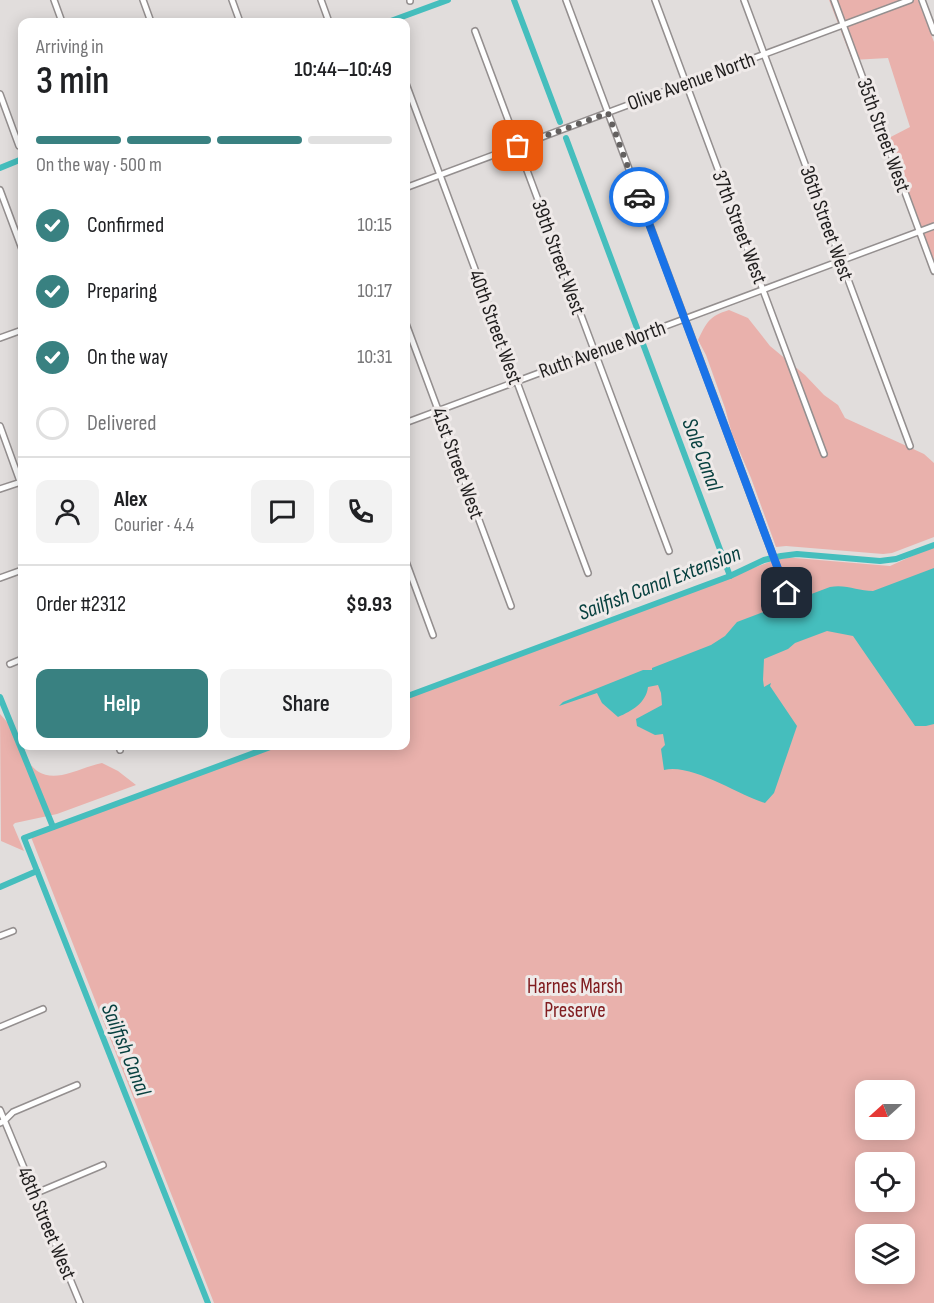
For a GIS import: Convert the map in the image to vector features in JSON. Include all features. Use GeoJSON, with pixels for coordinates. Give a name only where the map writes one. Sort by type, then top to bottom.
{"type":"FeatureCollection","features":[{"type":"Feature","properties":{"kind":"street"},"geometry":{"type":"LineString","coordinates":[[54,0],[61,18]]}},
{"type":"Feature","properties":{"kind":"street"},"geometry":{"type":"LineString","coordinates":[[143,0],[150,18]]}},
{"type":"Feature","properties":{"kind":"street"},"geometry":{"type":"LineString","coordinates":[[232,0],[239,18]]}},
{"type":"Feature","properties":{"kind":"street"},"geometry":{"type":"LineString","coordinates":[[321,0],[328,18]]}},
{"type":"Feature","properties":{"kind":"street"},"geometry":{"type":"LineString","coordinates":[[566,0],[787,593]]}},
{"type":"Feature","properties":{"kind":"street","name":"37th Street West"},"geometry":{"type":"LineString","coordinates":[[655,0],[824,454]]}},
{"type":"Feature","properties":{"kind":"street","name":"36th Street West"},"geometry":{"type":"LineString","coordinates":[[744,0],[910,446]]}},
{"type":"Feature","properties":{"kind":"street","name":"35th Street West"},"geometry":{"type":"LineString","coordinates":[[834,0],[934,271]]}},
{"type":"Feature","properties":{"kind":"street","name":"Olive Avenue North"},"geometry":{"type":"LineString","coordinates":[[410,186],[910,0]]}},
{"type":"Feature","properties":{"kind":"street"},"geometry":{"type":"LineString","coordinates":[[922,0],[934,32]]}},
{"type":"Feature","properties":{"kind":"street","name":"39th Street West"},"geometry":{"type":"LineString","coordinates":[[475,31],[669,550]]}},
{"type":"Feature","properties":{"kind":"street"},"geometry":{"type":"LineString","coordinates":[[0,94],[18,143]]}},
{"type":"Feature","properties":{"kind":"street","name":"40th Street West"},"geometry":{"type":"LineString","coordinates":[[410,95],[588,573]]}},
{"type":"Feature","properties":{"kind":"street"},"geometry":{"type":"LineString","coordinates":[[0,190],[18,238]]}},
{"type":"Feature","properties":{"kind":"street","name":"Ruth Avenue North"},"geometry":{"type":"LineString","coordinates":[[410,421],[934,226]]}},
{"type":"Feature","properties":{"kind":"street"},"geometry":{"type":"LineString","coordinates":[[0,338],[18,331]]}},
{"type":"Feature","properties":{"kind":"street","name":"41st Street West"},"geometry":{"type":"LineString","coordinates":[[410,334],[511,606]]}},
{"type":"Feature","properties":{"kind":"street"},"geometry":{"type":"LineString","coordinates":[[0,426],[18,474]]}},
{"type":"Feature","properties":{"kind":"street"},"geometry":{"type":"LineString","coordinates":[[0,489],[18,486]]}},
{"type":"Feature","properties":{"kind":"street"},"geometry":{"type":"LineString","coordinates":[[0,578],[18,571]]}},
{"type":"Feature","properties":{"kind":"street"},"geometry":{"type":"LineString","coordinates":[[410,572],[434,635]]}},
{"type":"Feature","properties":{"kind":"street"},"geometry":{"type":"LineString","coordinates":[[10,664],[18,661]]}},
{"type":"Feature","properties":{"kind":"street"},"geometry":{"type":"LineString","coordinates":[[0,936],[13,931]]}},
{"type":"Feature","properties":{"kind":"street"},"geometry":{"type":"LineString","coordinates":[[0,1027],[44,1009]]}},
{"type":"Feature","properties":{"kind":"street"},"geometry":{"type":"LineString","coordinates":[[2,1122],[13,1112],[77,1085]]}},
{"type":"Feature","properties":{"kind":"street","name":"48th Street West"},"geometry":{"type":"LineString","coordinates":[[0,1110],[2,1122],[80,1303]]}},
{"type":"Feature","properties":{"kind":"street"},"geometry":{"type":"LineString","coordinates":[[34,1194],[103,1165]]}},
{"type":"Feature","properties":{"kind":"green space"},"geometry":{"type":"Polygon","coordinates":[[[829,0],[918,0],[934,42],[934,271],[883,141],[910,127],[888,58],[852,60],[829,0]]]}},
{"type":"Feature","properties":{"kind":"green space"},"geometry":{"type":"Polygon","coordinates":[[[729,310],[748,318],[770,346],[838,405],[845,418],[924,454],[934,463],[934,537],[892,553],[883,554],[776,547],[732,434],[706,355],[698,340],[709,320],[729,310]]]}},
{"type":"Feature","properties":{"kind":"green space","name":"Harnes Marsh Preserve"},"geometry":{"type":"Polygon","coordinates":[[[934,546],[934,1303],[214,1303],[31,837],[265,750],[410,750],[410,695],[783,557],[890,566],[934,546]]]}},
{"type":"Feature","properties":{"kind":"green space"},"geometry":{"type":"Polygon","coordinates":[[[0,714],[11,727],[18,741],[18,750],[22,750],[29,762],[42,773],[51,776],[62,775],[102,763],[118,771],[136,785],[57,814],[15,823],[13,825],[24,851],[1,841],[0,714]]]}},
{"type":"Feature","properties":{"kind":"water"},"geometry":{"type":"Polygon","coordinates":[[[934,568],[934,724],[915,726],[853,636],[827,631],[795,643],[788,649],[764,659],[764,687],[771,683],[770,686],[797,726],[774,793],[765,803],[701,775],[675,769],[664,770],[661,749],[665,745],[663,734],[655,735],[637,726],[636,719],[662,705],[658,685],[648,687],[641,702],[618,717],[602,703],[597,693],[559,706],[563,702],[643,670],[652,670],[652,668],[711,645],[725,636],[737,622],[830,587],[841,586],[873,591],[934,568]]]}},
{"type":"Feature","properties":{"kind":"waterway"},"geometry":{"type":"LineString","coordinates":[[399,18],[448,0]]}},
{"type":"Feature","properties":{"kind":"waterway","name":"Sole Canal"},"geometry":{"type":"LineString","coordinates":[[514,0],[560,122]]}},
{"type":"Feature","properties":{"kind":"waterway","name":"Sole Canal"},"geometry":{"type":"LineString","coordinates":[[566,138],[637,328]]}},
{"type":"Feature","properties":{"kind":"waterway"},"geometry":{"type":"LineString","coordinates":[[0,168],[18,161]]}},
{"type":"Feature","properties":{"kind":"waterway","name":"Sole Canal"},"geometry":{"type":"LineString","coordinates":[[643,344],[730,576]]}},
{"type":"Feature","properties":{"kind":"waterway","name":"Sailfish Canal Extension"},"geometry":{"type":"LineString","coordinates":[[410,695],[730,576],[764,560],[797,554],[880,561],[896,559],[934,545]]}},
{"type":"Feature","properties":{"kind":"waterway"},"geometry":{"type":"LineString","coordinates":[[0,697],[18,741]]}},
{"type":"Feature","properties":{"kind":"waterway"},"geometry":{"type":"LineString","coordinates":[[22,750],[53,827]]}},
{"type":"Feature","properties":{"kind":"waterway","name":"Sailfish Canal"},"geometry":{"type":"LineString","coordinates":[[208,1303],[24,838],[262,750]]}},
{"type":"Feature","properties":{"kind":"waterway"},"geometry":{"type":"LineString","coordinates":[[0,887],[37,871]]}},
{"type":"Feature","properties":{"kind":"way so far"},"geometry":{"type":"LineString","coordinates":[[518,146],[608,113],[639,197]]}},
{"type":"Feature","properties":{"kind":"route"},"geometry":{"type":"LineString","coordinates":[[639,197],[787,593]]}}]}
